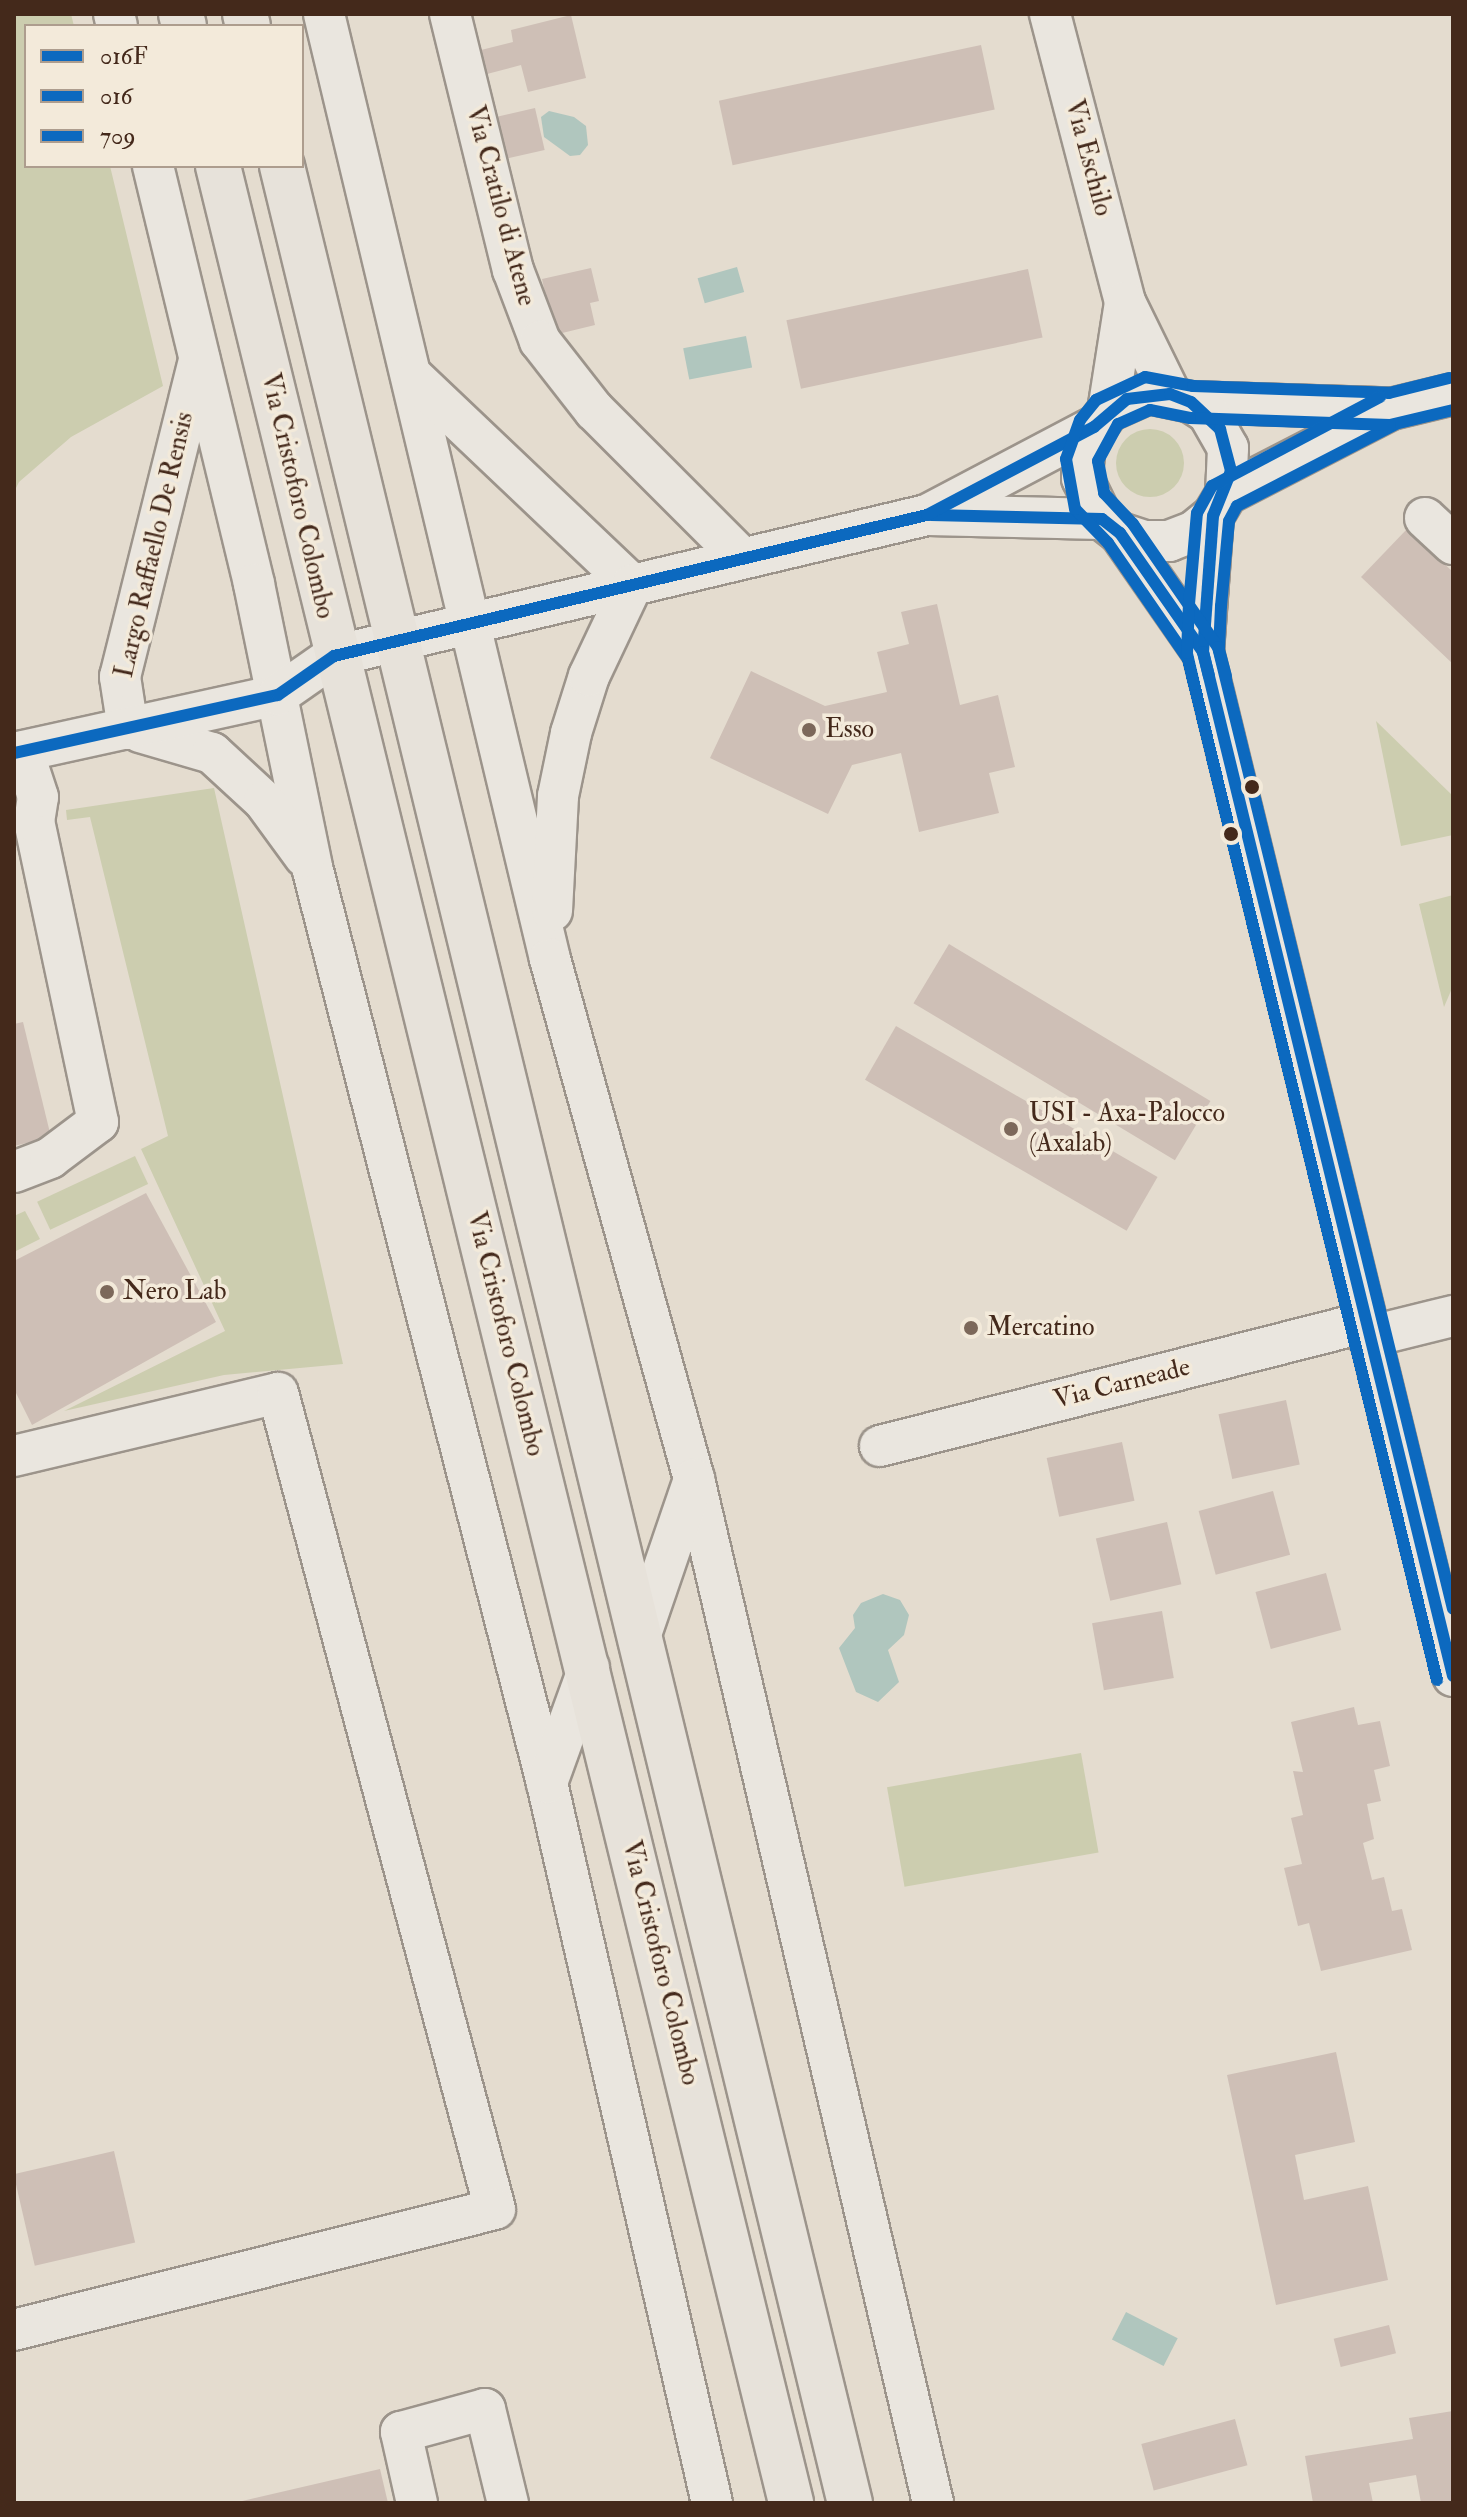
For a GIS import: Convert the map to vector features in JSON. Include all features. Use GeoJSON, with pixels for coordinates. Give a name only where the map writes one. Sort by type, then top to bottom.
{"type":"FeatureCollection","features":[{"type":"Feature","properties":{"kind":"main road","name":"Via Cristoforo Colombo"},"geometry":{"type":"LineString","coordinates":[[218,168],[334,656],[589,1667],[791,2503]]}},
{"type":"Feature","properties":{"kind":"main road"},"geometry":{"type":"LineString","coordinates":[[282,168],[850,2503]]}},
{"type":"Feature","properties":{"kind":"street"},"geometry":{"type":"LineString","coordinates":[[324,14],[550,959],[694,1479],[933,2503]]}},
{"type":"Feature","properties":{"kind":"street","name":"Via Cratilo di Atene"},"geometry":{"type":"LineString","coordinates":[[450,14],[513,270],[540,341],[578,393],[742,558]]}},
{"type":"Feature","properties":{"kind":"street","name":"Via Eschilo"},"geometry":{"type":"LineString","coordinates":[[1050,14],[1125,302]]}},
{"type":"Feature","properties":{"kind":"street"},"geometry":{"type":"LineString","coordinates":[[154,168],[201,352],[278,695],[312,867],[547,1783],[712,2503]]}},
{"type":"Feature","properties":{"kind":"street"},"geometry":{"type":"LineString","coordinates":[[1125,302],[1181,398],[1208,413],[1228,448],[1203,652],[1366,1330],[1453,1676]]}},
{"type":"Feature","properties":{"kind":"street"},"geometry":{"type":"LineString","coordinates":[[1125,302],[1101,419],[1085,443],[1082,478],[1111,526],[1203,652]]}},
{"type":"Feature","properties":{"kind":"street","name":"Largo Raffaello De Rensis"},"geometry":{"type":"LineString","coordinates":[[128,729],[120,677],[201,352]]}},
{"type":"Feature","properties":{"kind":"street"},"geometry":{"type":"LineString","coordinates":[[411,375],[632,585]]}},
{"type":"Feature","properties":{"kind":"street"},"geometry":{"type":"LineString","coordinates":[[927,515],[1111,526],[1144,541],[1169,541],[1193,532],[1219,505],[1391,409],[1453,394]]}},
{"type":"Feature","properties":{"kind":"street"},"geometry":{"type":"LineString","coordinates":[[14,1172],[50,1158],[98,1122],[34,822],[38,797],[18,752],[278,695],[334,656],[927,515],[1138,396],[1391,409]]}},
{"type":"Feature","properties":{"kind":"street"},"geometry":{"type":"LineString","coordinates":[[550,959],[558,796],[571,733],[597,656],[632,585]]}},
{"type":"Feature","properties":{"kind":"street"},"geometry":{"type":"LineString","coordinates":[[128,729],[212,753],[264,801],[312,867]]}},
{"type":"Feature","properties":{"kind":"street","name":"Via Carneade"},"geometry":{"type":"LineString","coordinates":[[880,1446],[1366,1330],[1453,1316]]}},
{"type":"Feature","properties":{"kind":"street"},"geometry":{"type":"LineString","coordinates":[[14,1456],[278,1393],[495,2209],[14,2330]]}},
{"type":"Feature","properties":{"kind":"street"},"geometry":{"type":"LineString","coordinates":[[639,1640],[694,1479]]}},
{"type":"Feature","properties":{"kind":"street"},"geometry":{"type":"LineString","coordinates":[[547,1783],[589,1667]]}},
{"type":"Feature","properties":{"kind":"street"},"geometry":{"type":"LineString","coordinates":[[417,2503],[401,2432],[485,2409],[508,2503]]}},
{"type":"Feature","properties":{"kind":"green space"},"geometry":{"type":"Polygon","coordinates":[[[14,14],[71,14],[74,24],[24,24],[24,168],[110,168],[163,386],[71,437],[19,482],[14,492],[14,14]]]}},
{"type":"Feature","properties":{"kind":"green space"},"geometry":{"type":"Polygon","coordinates":[[[1150,429],[1174,439],[1184,463],[1174,487],[1150,497],[1126,487],[1116,463],[1126,439],[1150,429]]]}},
{"type":"Feature","properties":{"kind":"green space"},"geometry":{"type":"Polygon","coordinates":[[[1376,721],[1453,796],[1453,835],[1401,846],[1376,721]]]}},
{"type":"Feature","properties":{"kind":"green space"},"geometry":{"type":"Polygon","coordinates":[[[214,788],[343,1364],[224,1375],[64,1411],[225,1331],[141,1149],[168,1136],[90,817],[67,820],[66,810],[214,788]]]}},
{"type":"Feature","properties":{"kind":"green space"},"geometry":{"type":"Polygon","coordinates":[[[1453,895],[1453,986],[1444,1007],[1419,904],[1453,895]]]}},
{"type":"Feature","properties":{"kind":"green space"},"geometry":{"type":"Polygon","coordinates":[[[135,1156],[148,1184],[50,1230],[37,1202],[135,1156]]]}},
{"type":"Feature","properties":{"kind":"green space"},"geometry":{"type":"Polygon","coordinates":[[[25,1211],[40,1239],[14,1252],[14,1216],[25,1211]]]}},
{"type":"Feature","properties":{"kind":"green space"},"geometry":{"type":"Polygon","coordinates":[[[1081,1753],[1099,1852],[905,1887],[887,1787],[1081,1753]]]}},
{"type":"Feature","properties":{"kind":"water"},"geometry":{"type":"Polygon","coordinates":[[[549,111],[574,117],[586,126],[588,145],[580,155],[570,156],[544,137],[541,117],[549,111]]]}},
{"type":"Feature","properties":{"kind":"water"},"geometry":{"type":"Polygon","coordinates":[[[737,267],[744,292],[705,303],[698,278],[737,267]]]}},
{"type":"Feature","properties":{"kind":"water"},"geometry":{"type":"Polygon","coordinates":[[[746,336],[752,367],[689,380],[683,348],[746,336]]]}},
{"type":"Feature","properties":{"kind":"water"},"geometry":{"type":"Polygon","coordinates":[[[883,1594],[900,1600],[909,1615],[904,1635],[888,1650],[899,1682],[878,1702],[856,1692],[839,1648],[855,1628],[853,1615],[861,1603],[883,1594]]]}},
{"type":"Feature","properties":{"kind":"water"},"geometry":{"type":"Polygon","coordinates":[[[1126,2312],[1178,2338],[1164,2366],[1112,2340],[1126,2312]]]}},
{"type":"Feature","properties":{"kind":"building"},"geometry":{"type":"Polygon","coordinates":[[[571,15],[586,78],[528,92],[521,65],[487,74],[481,50],[513,42],[511,30],[571,15]]]}},
{"type":"Feature","properties":{"kind":"building"},"geometry":{"type":"Polygon","coordinates":[[[981,45],[995,110],[733,165],[719,101],[981,45]]]}},
{"type":"Feature","properties":{"kind":"building"},"geometry":{"type":"Polygon","coordinates":[[[535,108],[545,150],[506,159],[496,117],[535,108]]]}},
{"type":"Feature","properties":{"kind":"building"},"geometry":{"type":"Polygon","coordinates":[[[591,268],[599,301],[590,303],[595,325],[554,335],[542,279],[591,268]]]}},
{"type":"Feature","properties":{"kind":"building"},"geometry":{"type":"Polygon","coordinates":[[[1028,269],[1043,337],[801,389],[786,320],[1028,269]]]}},
{"type":"Feature","properties":{"kind":"building"},"geometry":{"type":"Polygon","coordinates":[[[1407,529],[1453,572],[1453,664],[1361,577],[1407,529]]]}},
{"type":"Feature","properties":{"kind":"building"},"geometry":{"type":"Polygon","coordinates":[[[937,604],[960,705],[998,695],[1015,767],[989,773],[999,813],[919,832],[901,753],[852,765],[828,814],[710,758],[751,671],[825,706],[887,692],[877,652],[909,644],[901,612],[937,604]]]}},
{"type":"Feature","properties":{"kind":"building"},"geometry":{"type":"Polygon","coordinates":[[[949,944],[1210,1101],[1175,1160],[913,1003],[949,944]]]}},
{"type":"Feature","properties":{"kind":"building"},"geometry":{"type":"Polygon","coordinates":[[[23,1022],[51,1137],[14,1146],[14,1024],[23,1022]]]}},
{"type":"Feature","properties":{"kind":"building","name":"USI - Axa-Palocco (Axalab)"},"geometry":{"type":"Polygon","coordinates":[[[896,1026],[1158,1177],[1127,1231],[865,1080],[896,1026]]]}},
{"type":"Feature","properties":{"kind":"building","name":"Nero Lab"},"geometry":{"type":"Polygon","coordinates":[[[146,1193],[216,1322],[32,1425],[14,1389],[14,1261],[146,1193]]]}},
{"type":"Feature","properties":{"kind":"building"},"geometry":{"type":"Polygon","coordinates":[[[1286,1400],[1300,1465],[1232,1479],[1219,1414],[1286,1400]]]}},
{"type":"Feature","properties":{"kind":"building"},"geometry":{"type":"Polygon","coordinates":[[[1122,1442],[1134,1501],[1059,1517],[1047,1458],[1122,1442]]]}},
{"type":"Feature","properties":{"kind":"building"},"geometry":{"type":"Polygon","coordinates":[[[1273,1491],[1290,1555],[1216,1575],[1199,1511],[1273,1491]]]}},
{"type":"Feature","properties":{"kind":"building"},"geometry":{"type":"Polygon","coordinates":[[[1167,1522],[1181,1584],[1110,1601],[1096,1538],[1167,1522]]]}},
{"type":"Feature","properties":{"kind":"building"},"geometry":{"type":"Polygon","coordinates":[[[1326,1573],[1341,1630],[1271,1649],[1255,1592],[1326,1573]]]}},
{"type":"Feature","properties":{"kind":"building"},"geometry":{"type":"Polygon","coordinates":[[[1162,1611],[1174,1678],[1104,1690],[1092,1623],[1162,1611]]]}},
{"type":"Feature","properties":{"kind":"building"},"geometry":{"type":"Polygon","coordinates":[[[1354,1707],[1358,1725],[1380,1721],[1390,1766],[1374,1770],[1381,1801],[1367,1804],[1374,1839],[1363,1843],[1372,1880],[1384,1877],[1392,1911],[1402,1909],[1412,1950],[1321,1971],[1309,1923],[1298,1926],[1284,1868],[1302,1864],[1291,1818],[1303,1815],[1293,1771],[1303,1772],[1291,1722],[1354,1707]]]}},
{"type":"Feature","properties":{"kind":"building"},"geometry":{"type":"Polygon","coordinates":[[[1336,2052],[1355,2142],[1295,2155],[1304,2200],[1368,2186],[1388,2280],[1276,2305],[1227,2075],[1336,2052]]]}},
{"type":"Feature","properties":{"kind":"building"},"geometry":{"type":"Polygon","coordinates":[[[114,2151],[135,2243],[35,2266],[14,2174],[114,2151]]]}},
{"type":"Feature","properties":{"kind":"building"},"geometry":{"type":"Polygon","coordinates":[[[1389,2325],[1396,2353],[1341,2367],[1334,2339],[1389,2325]]]}},
{"type":"Feature","properties":{"kind":"building"},"geometry":{"type":"Polygon","coordinates":[[[1453,2411],[1453,2503],[1421,2503],[1416,2475],[1369,2483],[1373,2503],[1313,2503],[1305,2456],[1413,2439],[1409,2418],[1453,2411]]]}},
{"type":"Feature","properties":{"kind":"building"},"geometry":{"type":"Polygon","coordinates":[[[1235,2419],[1247,2465],[1154,2490],[1141,2444],[1235,2419]]]}},
{"type":"Feature","properties":{"kind":"building"},"geometry":{"type":"Polygon","coordinates":[[[380,2469],[388,2503],[238,2503],[238,2502],[380,2469]]]}},
{"type":"Feature","properties":{"kind":"transit line","name":"016"},"geometry":{"type":"LineString","coordinates":[[1437,1680],[1188,659],[1108,543],[1075,509],[1066,459],[1080,420],[1096,400],[1145,377],[1193,386],[1389,393],[1449,378]]}},
{"type":"Feature","properties":{"kind":"transit line","name":"016F"},"geometry":{"type":"LineString","coordinates":[[14,753],[278,695],[334,656],[927,515],[1094,427],[1127,399],[1170,394],[1191,402],[1220,429],[1231,471],[1213,516],[1203,652],[1453,1676]]}},
{"type":"Feature","properties":{"kind":"transit line","name":"709"},"geometry":{"type":"LineString","coordinates":[[1194,684],[1187,653],[1197,513],[1212,486],[1380,397]]}},
{"type":"Feature","properties":{"kind":"transit line","name":"709"},"geometry":{"type":"LineString","coordinates":[[1453,410],[1390,425],[1190,418],[1150,410],[1118,424],[1098,461],[1104,493],[1133,524],[1218,647],[1453,1609]]}},
{"type":"Feature","properties":{"kind":"transit line","name":"016"},"geometry":{"type":"LineString","coordinates":[[1226,676],[1219,650],[1221,606],[1229,521],[1237,506],[1394,425]]}},
{"type":"Feature","properties":{"kind":"transit line","name":"016F"},"geometry":{"type":"LineString","coordinates":[[931,515],[1102,519],[1120,533],[1203,652],[1209,676]]}},
{"type":"Feature","properties":{"kind":"place","name":"Esso"},"geometry":{"type":"Point","coordinates":[809,730]}},
{"type":"Feature","properties":{"kind":"place","name":"USI - Axa-Palocco (Axalab)"},"geometry":{"type":"Point","coordinates":[1011,1129]}},
{"type":"Feature","properties":{"kind":"place","name":"Nero Lab"},"geometry":{"type":"Point","coordinates":[107,1292]}},
{"type":"Feature","properties":{"kind":"place","name":"Mercatino"},"geometry":{"type":"Point","coordinates":[971,1328]}}]}
